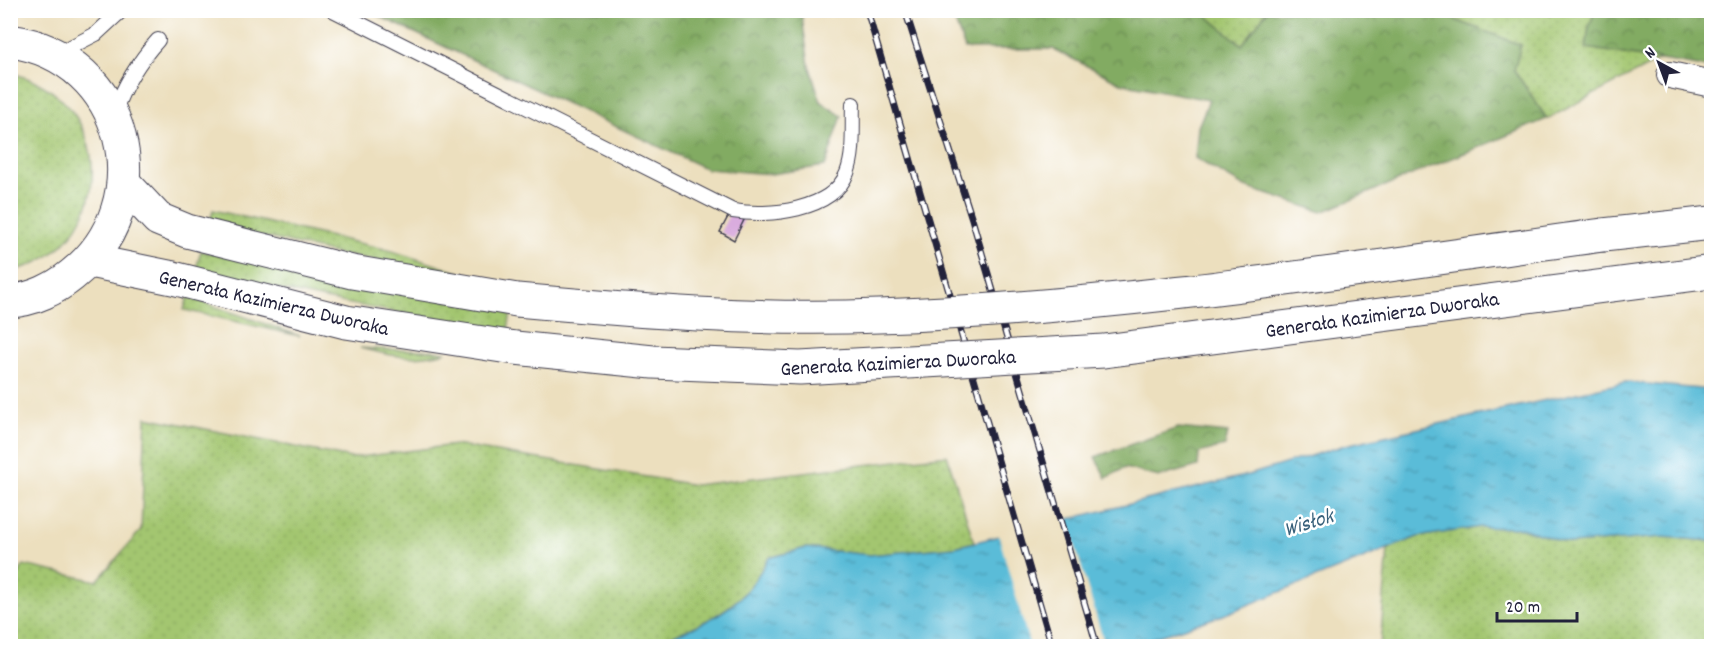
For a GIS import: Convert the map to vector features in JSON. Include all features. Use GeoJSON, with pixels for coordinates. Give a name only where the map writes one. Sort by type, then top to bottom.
{"type":"FeatureCollection","features":[{"type":"Feature","properties":{"kind":"main road"},"geometry":{"type":"LineString","coordinates":[[10,41],[27,43],[55,54],[89,80],[113,115],[125,161],[124,184],[118,212],[107,238],[90,261],[58,287],[20,301],[10,302]]}},
{"type":"Feature","properties":{"kind":"main road"},"geometry":{"type":"LineString","coordinates":[[124,184],[159,219],[187,231],[352,272],[518,300],[732,317],[903,315],[1093,303],[1603,235],[1712,223]]}},
{"type":"Feature","properties":{"kind":"main road","name":"Generała Kazimierza Dworaka"},"geometry":{"type":"LineString","coordinates":[[90,261],[173,278],[346,322],[515,348],[653,362],[800,368],[1104,351],[1712,272]]}},
{"type":"Feature","properties":{"kind":"street"},"geometry":{"type":"LineString","coordinates":[[1670,75],[1712,84]]}},
{"type":"Feature","properties":{"kind":"lane"},"geometry":{"type":"LineString","coordinates":[[55,54],[96,34],[122,10]]}},
{"type":"Feature","properties":{"kind":"lane"},"geometry":{"type":"LineString","coordinates":[[333,10],[733,211],[756,215],[788,210],[827,198],[847,173],[853,104]]}},
{"type":"Feature","properties":{"kind":"lane"},"geometry":{"type":"LineString","coordinates":[[113,115],[122,89],[142,58],[158,40]]}},
{"type":"Feature","properties":{"kind":"green space"},"geometry":{"type":"Polygon","coordinates":[[[1546,10],[1550,14],[1552,11],[1595,11],[1589,27],[1586,48],[1660,60],[1547,119],[1514,70],[1521,45],[1450,18],[1449,11],[1546,10]]]}},
{"type":"Feature","properties":{"kind":"green space"},"geometry":{"type":"Polygon","coordinates":[[[368,11],[719,11],[782,16],[789,11],[801,11],[809,65],[821,102],[842,116],[825,166],[771,174],[707,169],[368,11]]]}},
{"type":"Feature","properties":{"kind":"green space"},"geometry":{"type":"Polygon","coordinates":[[[951,11],[1201,11],[1242,45],[1267,11],[1449,11],[1450,18],[1521,45],[1514,70],[1547,119],[1322,212],[1245,187],[1195,158],[1198,127],[1209,100],[1121,83],[1053,49],[965,49],[951,11]]]}},
{"type":"Feature","properties":{"kind":"green space"},"geometry":{"type":"Polygon","coordinates":[[[1201,11],[1267,11],[1242,45],[1201,11]]]}},
{"type":"Feature","properties":{"kind":"green space"},"geometry":{"type":"Polygon","coordinates":[[[1595,11],[1711,11],[1711,68],[1586,48],[1589,27],[1595,11]]]}},
{"type":"Feature","properties":{"kind":"green space"},"geometry":{"type":"Polygon","coordinates":[[[10,73],[46,87],[71,111],[87,140],[92,172],[87,205],[72,234],[47,257],[11,271],[10,73]]]}},
{"type":"Feature","properties":{"kind":"green space"},"geometry":{"type":"Polygon","coordinates":[[[213,210],[389,250],[467,275],[343,255],[209,224],[213,210]]]}},
{"type":"Feature","properties":{"kind":"green space"},"geometry":{"type":"Polygon","coordinates":[[[201,251],[511,312],[508,331],[312,296],[196,269],[201,251]]]}},
{"type":"Feature","properties":{"kind":"green space"},"geometry":{"type":"Polygon","coordinates":[[[188,297],[300,336],[184,310],[188,297]]]}},
{"type":"Feature","properties":{"kind":"green space"},"geometry":{"type":"Polygon","coordinates":[[[360,348],[424,350],[446,352],[413,357],[360,348]]]}},
{"type":"Feature","properties":{"kind":"green space"},"geometry":{"type":"Polygon","coordinates":[[[146,417],[351,458],[455,445],[695,485],[947,455],[974,542],[955,547],[870,555],[806,548],[769,558],[748,589],[726,609],[685,631],[642,646],[11,646],[11,584],[24,565],[97,581],[141,530],[146,417]]]}},
{"type":"Feature","properties":{"kind":"green space"},"geometry":{"type":"Polygon","coordinates":[[[1178,428],[1228,433],[1225,446],[1199,453],[1198,466],[1159,477],[1125,468],[1106,478],[1095,457],[1178,428]]]}},
{"type":"Feature","properties":{"kind":"green space"},"geometry":{"type":"Polygon","coordinates":[[[1480,527],[1521,528],[1570,544],[1663,537],[1711,541],[1711,646],[1380,646],[1388,549],[1417,537],[1480,527]]]}},
{"type":"Feature","properties":{"kind":"water","name":"Wisłok"},"geometry":{"type":"Polygon","coordinates":[[[1626,382],[1711,390],[1711,541],[1663,537],[1570,544],[1521,528],[1480,527],[1417,537],[1223,615],[1129,646],[642,646],[685,631],[713,617],[738,600],[769,558],[806,548],[870,555],[955,547],[1252,474],[1345,445],[1626,382]]]}},
{"type":"Feature","properties":{"kind":"pier"},"geometry":{"type":"Polygon","coordinates":[[[1066,515],[1105,646],[1030,646],[998,533],[1066,515]]]}},
{"type":"Feature","properties":{"kind":"building"},"geometry":{"type":"Polygon","coordinates":[[[730,213],[744,220],[734,240],[720,232],[730,213]]]}},
{"type":"Feature","properties":{"kind":"railway"},"geometry":{"type":"LineString","coordinates":[[867,10],[1052,646]]}},
{"type":"Feature","properties":{"kind":"railway"},"geometry":{"type":"LineString","coordinates":[[905,10],[972,219],[1097,646]]}}]}
